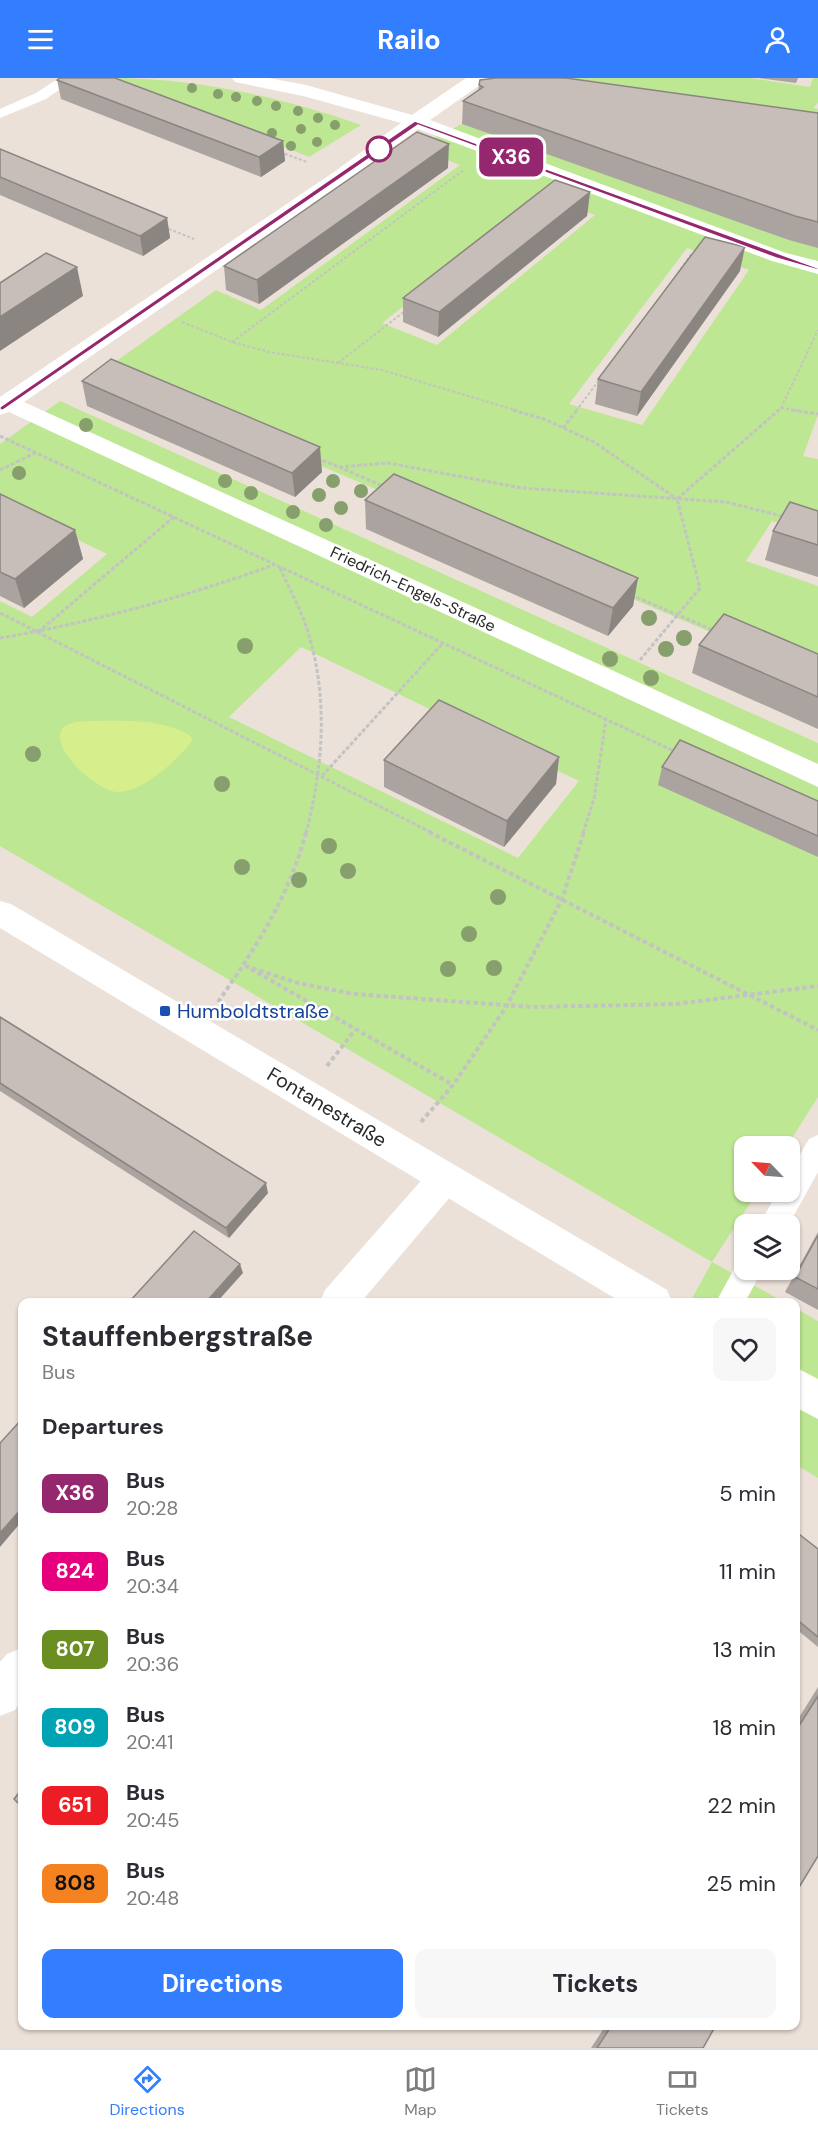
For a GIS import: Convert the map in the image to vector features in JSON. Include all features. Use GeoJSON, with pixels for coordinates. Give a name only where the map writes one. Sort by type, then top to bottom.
{"type":"FeatureCollection","features":[{"type":"Feature","properties":{"kind":"street"},"geometry":{"type":"LineString","coordinates":[[241,78],[306,91],[417,122],[779,257],[818,268]]}},
{"type":"Feature","properties":{"kind":"street"},"geometry":{"type":"LineString","coordinates":[[4,406],[341,176],[464,86],[475,81],[542,88]]}},
{"type":"Feature","properties":{"kind":"street","name":"Friedrich-Engels-Straße"},"geometry":{"type":"LineString","coordinates":[[4,406],[620,684],[818,776]]}},
{"type":"Feature","properties":{"kind":"street","name":"Fontanestraße"},"geometry":{"type":"LineString","coordinates":[[0,913],[647,1298]]}},
{"type":"Feature","properties":{"kind":"street"},"geometry":{"type":"LineString","coordinates":[[341,1298],[445,1178]]}},
{"type":"Feature","properties":{"kind":"street"},"geometry":{"type":"LineString","coordinates":[[800,1389],[818,1400]]}},
{"type":"Feature","properties":{"kind":"street"},"geometry":{"type":"LineString","coordinates":[[0,1695],[18,1674]]}},
{"type":"Feature","properties":{"kind":"lane"},"geometry":{"type":"LineString","coordinates":[[0,114],[41,96],[69,78]]}},
{"type":"Feature","properties":{"kind":"lane"},"geometry":{"type":"LineString","coordinates":[[780,1214],[818,1147]]}},
{"type":"Feature","properties":{"kind":"lane"},"geometry":{"type":"LineString","coordinates":[[732,1298],[743,1280]]}},
{"type":"Feature","properties":{"kind":"path"},"geometry":{"type":"LineString","coordinates":[[271,149],[341,176]]}},
{"type":"Feature","properties":{"kind":"path"},"geometry":{"type":"LineString","coordinates":[[232,342],[492,150]]}},
{"type":"Feature","properties":{"kind":"path"},"geometry":{"type":"LineString","coordinates":[[163,226],[228,253]]}},
{"type":"Feature","properties":{"kind":"path"},"geometry":{"type":"LineString","coordinates":[[670,283],[708,230]]}},
{"type":"Feature","properties":{"kind":"path"},"geometry":{"type":"LineString","coordinates":[[338,363],[413,305]]}},
{"type":"Feature","properties":{"kind":"path"},"geometry":{"type":"LineString","coordinates":[[148,307],[232,342],[269,351],[382,370],[544,418],[594,442],[677,499],[700,588],[620,684]]}},
{"type":"Feature","properties":{"kind":"path"},"geometry":{"type":"LineString","coordinates":[[677,499],[781,408],[818,330]]}},
{"type":"Feature","properties":{"kind":"path"},"geometry":{"type":"LineString","coordinates":[[563,428],[603,375]]}},
{"type":"Feature","properties":{"kind":"path"},"geometry":{"type":"LineString","coordinates":[[781,408],[818,414]]}},
{"type":"Feature","properties":{"kind":"path"},"geometry":{"type":"LineString","coordinates":[[0,436],[680,754]]}},
{"type":"Feature","properties":{"kind":"path"},"geometry":{"type":"LineString","coordinates":[[0,470],[35,453]]}},
{"type":"Feature","properties":{"kind":"path"},"geometry":{"type":"LineString","coordinates":[[317,458],[393,491]]}},
{"type":"Feature","properties":{"kind":"path"},"geometry":{"type":"LineString","coordinates":[[339,467],[388,463],[522,488],[726,502],[795,519]]}},
{"type":"Feature","properties":{"kind":"path"},"geometry":{"type":"LineString","coordinates":[[37,632],[174,518]]}},
{"type":"Feature","properties":{"kind":"path"},"geometry":{"type":"LineString","coordinates":[[0,638],[37,632],[182,596],[277,566]]}},
{"type":"Feature","properties":{"kind":"path"},"geometry":{"type":"LineString","coordinates":[[196,1029],[245,966],[290,885],[308,832],[321,777],[321,716],[317,661],[304,616],[277,566]]}},
{"type":"Feature","properties":{"kind":"path"},"geometry":{"type":"LineString","coordinates":[[623,591],[721,633]]}},
{"type":"Feature","properties":{"kind":"path"},"geometry":{"type":"LineString","coordinates":[[0,613],[818,1030]]}},
{"type":"Feature","properties":{"kind":"path"},"geometry":{"type":"LineString","coordinates":[[321,777],[443,643]]}},
{"type":"Feature","properties":{"kind":"path"},"geometry":{"type":"LineString","coordinates":[[398,1150],[453,1085],[506,1007],[562,899],[594,799],[606,720]]}},
{"type":"Feature","properties":{"kind":"path"},"geometry":{"type":"LineString","coordinates":[[245,966],[306,985],[381,998],[506,1007],[634,1007],[688,1004],[818,986]]}},
{"type":"Feature","properties":{"kind":"path"},"geometry":{"type":"LineString","coordinates":[[245,966],[453,1085]]}},
{"type":"Feature","properties":{"kind":"path"},"geometry":{"type":"LineString","coordinates":[[325,1069],[355,1029]]}},
{"type":"Feature","properties":{"kind":"green space"},"geometry":{"type":"Polygon","coordinates":[[[111,78],[175,81],[238,91],[300,106],[361,125],[309,157],[111,78]]]}},
{"type":"Feature","properties":{"kind":"green space"},"geometry":{"type":"Polygon","coordinates":[[[525,78],[751,78],[810,87],[813,78],[818,78],[818,103],[813,108],[818,109],[818,138],[525,78]]]}},
{"type":"Feature","properties":{"kind":"green space"},"geometry":{"type":"Polygon","coordinates":[[[462,124],[818,248],[818,415],[803,456],[818,459],[818,534],[772,521],[746,561],[818,586],[818,678],[101,372],[216,290],[261,310],[460,165],[415,147],[462,124]],[[545,196],[382,323],[437,345],[595,215],[545,196]],[[687,248],[569,404],[642,425],[749,270],[687,248]]]}},
{"type":"Feature","properties":{"kind":"green space"},"geometry":{"type":"Polygon","coordinates":[[[60,401],[818,743],[818,1097],[793,1136],[734,1136],[734,1202],[751,1202],[743,1214],[734,1214],[734,1228],[712,1262],[0,846],[0,601],[32,617],[107,554],[0,502],[0,444],[60,401]],[[301,647],[229,717],[518,858],[579,781],[301,647]]]}},
{"type":"Feature","properties":{"kind":"green space"},"geometry":{"type":"Polygon","coordinates":[[[76,722],[155,723],[179,730],[191,736],[192,741],[159,774],[138,787],[117,792],[98,784],[76,767],[62,746],[60,736],[63,728],[76,722]]]}},
{"type":"Feature","properties":{"kind":"green space"},"geometry":{"type":"Polygon","coordinates":[[[712,1262],[734,1274],[734,1280],[744,1280],[777,1298],[692,1298],[712,1262]]]}},
{"type":"Feature","properties":{"kind":"green space"},"geometry":{"type":"Polygon","coordinates":[[[800,1311],[818,1321],[818,1478],[800,1467],[800,1311]]]}},
{"type":"Feature","properties":{"kind":"building"},"geometry":{"type":"Polygon","coordinates":[[[60,78],[115,78],[283,141],[259,157],[57,80],[60,78]]]}},
{"type":"Feature","properties":{"kind":"building"},"geometry":{"type":"Polygon","coordinates":[[[566,78],[818,113],[818,222],[463,101],[483,87],[479,85],[480,80],[566,78]]]}},
{"type":"Feature","properties":{"kind":"building"},"geometry":{"type":"Polygon","coordinates":[[[417,132],[449,144],[257,280],[224,266],[417,132]]]}},
{"type":"Feature","properties":{"kind":"building"},"geometry":{"type":"Polygon","coordinates":[[[0,149],[167,218],[140,236],[0,177],[0,149]]]}},
{"type":"Feature","properties":{"kind":"building"},"geometry":{"type":"Polygon","coordinates":[[[555,180],[590,192],[439,312],[403,298],[555,180]]]}},
{"type":"Feature","properties":{"kind":"building"},"geometry":{"type":"Polygon","coordinates":[[[705,237],[745,247],[641,392],[598,379],[705,237]]]}},
{"type":"Feature","properties":{"kind":"building"},"geometry":{"type":"Polygon","coordinates":[[[46,253],[77,267],[0,317],[0,283],[46,253]]]}},
{"type":"Feature","properties":{"kind":"building"},"geometry":{"type":"Polygon","coordinates":[[[111,359],[320,447],[292,473],[82,381],[111,359]]]}},
{"type":"Feature","properties":{"kind":"building"},"geometry":{"type":"Polygon","coordinates":[[[394,474],[638,578],[613,608],[365,500],[394,474]]]}},
{"type":"Feature","properties":{"kind":"building"},"geometry":{"type":"Polygon","coordinates":[[[0,494],[75,530],[15,579],[0,572],[0,494]]]}},
{"type":"Feature","properties":{"kind":"building"},"geometry":{"type":"Polygon","coordinates":[[[790,502],[818,511],[818,545],[773,531],[790,502]]]}},
{"type":"Feature","properties":{"kind":"building"},"geometry":{"type":"Polygon","coordinates":[[[724,614],[818,654],[818,697],[699,645],[724,614]]]}},
{"type":"Feature","properties":{"kind":"building"},"geometry":{"type":"Polygon","coordinates":[[[439,700],[559,757],[507,821],[384,760],[439,700]]]}},
{"type":"Feature","properties":{"kind":"building"},"geometry":{"type":"Polygon","coordinates":[[[680,740],[818,801],[818,836],[662,767],[680,740]]]}},
{"type":"Feature","properties":{"kind":"building"},"geometry":{"type":"Polygon","coordinates":[[[0,1017],[266,1183],[226,1228],[0,1083],[0,1017]]]}},
{"type":"Feature","properties":{"kind":"building"},"geometry":{"type":"Polygon","coordinates":[[[194,1231],[240,1264],[210,1298],[133,1298],[194,1231]]]}},
{"type":"Feature","properties":{"kind":"building"},"geometry":{"type":"Polygon","coordinates":[[[818,1235],[818,1289],[800,1280],[800,1268],[818,1235]]]}},
{"type":"Feature","properties":{"kind":"building"},"geometry":{"type":"Polygon","coordinates":[[[18,1423],[18,1513],[0,1533],[0,1443],[18,1423]]]}},
{"type":"Feature","properties":{"kind":"building"},"geometry":{"type":"Polygon","coordinates":[[[800,1535],[818,1549],[818,1637],[800,1622],[800,1535]]]}},
{"type":"Feature","properties":{"kind":"building"},"geometry":{"type":"Polygon","coordinates":[[[818,1696],[818,1856],[800,1886],[800,1724],[818,1696]]]}},
{"type":"Feature","properties":{"kind":"building"},"geometry":{"type":"Polygon","coordinates":[[[609,2030],[713,2030],[703,2048],[597,2048],[609,2030]]]}},
{"type":"Feature","properties":{"kind":"bus line","name":"X36"},"geometry":{"type":"LineString","coordinates":[[0,408],[417,122],[779,257],[818,268]]}},
{"type":"Feature","properties":{"kind":"place","name":"Humboldtstraße"},"geometry":{"type":"Point","coordinates":[165,1011]}}]}
